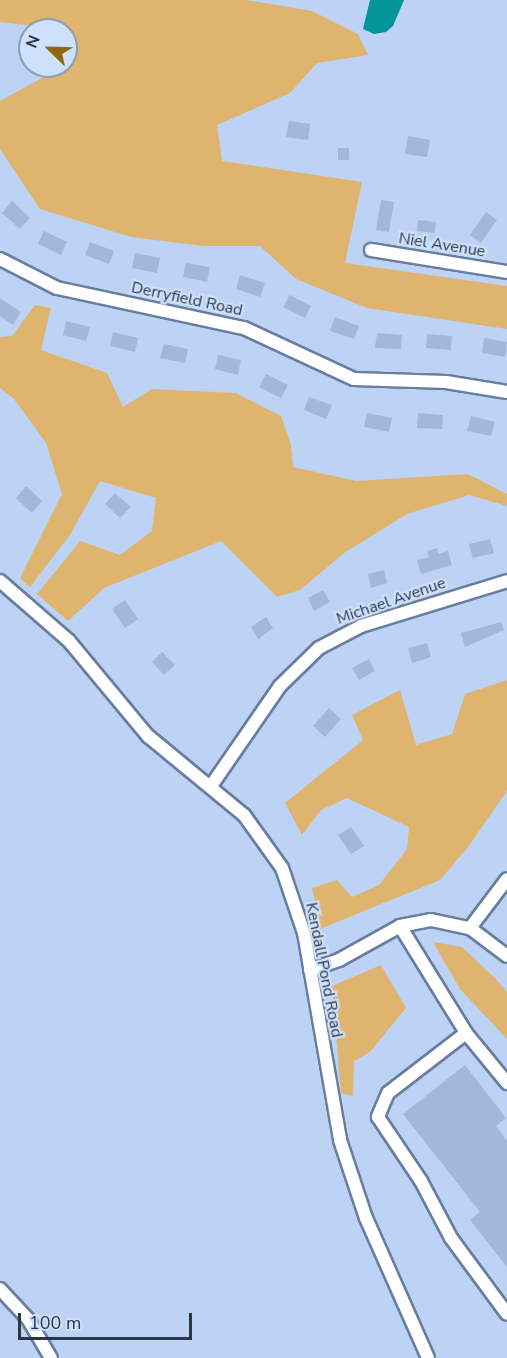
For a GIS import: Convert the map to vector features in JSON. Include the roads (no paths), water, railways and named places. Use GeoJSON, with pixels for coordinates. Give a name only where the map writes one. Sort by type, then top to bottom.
{"type":"FeatureCollection","features":[{"type":"Feature","properties":{"kind":"street","name":"Niel Avenue"},"geometry":{"type":"LineString","coordinates":[[371,250],[507,270]]}},
{"type":"Feature","properties":{"kind":"street","name":"Derryfield Road"},"geometry":{"type":"LineString","coordinates":[[0,259],[57,288],[244,328],[354,379],[446,382],[507,392]]}},
{"type":"Feature","properties":{"kind":"street","name":"Kendall Pond Road"},"geometry":{"type":"LineString","coordinates":[[0,581],[69,641],[148,736],[211,786],[258,830],[282,868],[298,910],[331,1100],[352,1180],[428,1358]]}},
{"type":"Feature","properties":{"kind":"street","name":"Michael Avenue"},"geometry":{"type":"LineString","coordinates":[[211,786],[280,686],[319,648],[361,626],[507,581]]}},
{"type":"Feature","properties":{"kind":"street"},"geometry":{"type":"LineString","coordinates":[[471,928],[507,879]]}},
{"type":"Feature","properties":{"kind":"street"},"geometry":{"type":"LineString","coordinates":[[310,970],[339,960],[400,926],[431,920],[471,928],[507,956]]}},
{"type":"Feature","properties":{"kind":"street"},"geometry":{"type":"LineString","coordinates":[[400,926],[466,1033],[507,1083]]}},
{"type":"Feature","properties":{"kind":"street"},"geometry":{"type":"LineString","coordinates":[[466,1033],[388,1093],[378,1117],[421,1181],[451,1238],[507,1314]]}},
{"type":"Feature","properties":{"kind":"street"},"geometry":{"type":"LineString","coordinates":[[0,1289],[28,1319],[51,1358]]}}]}
